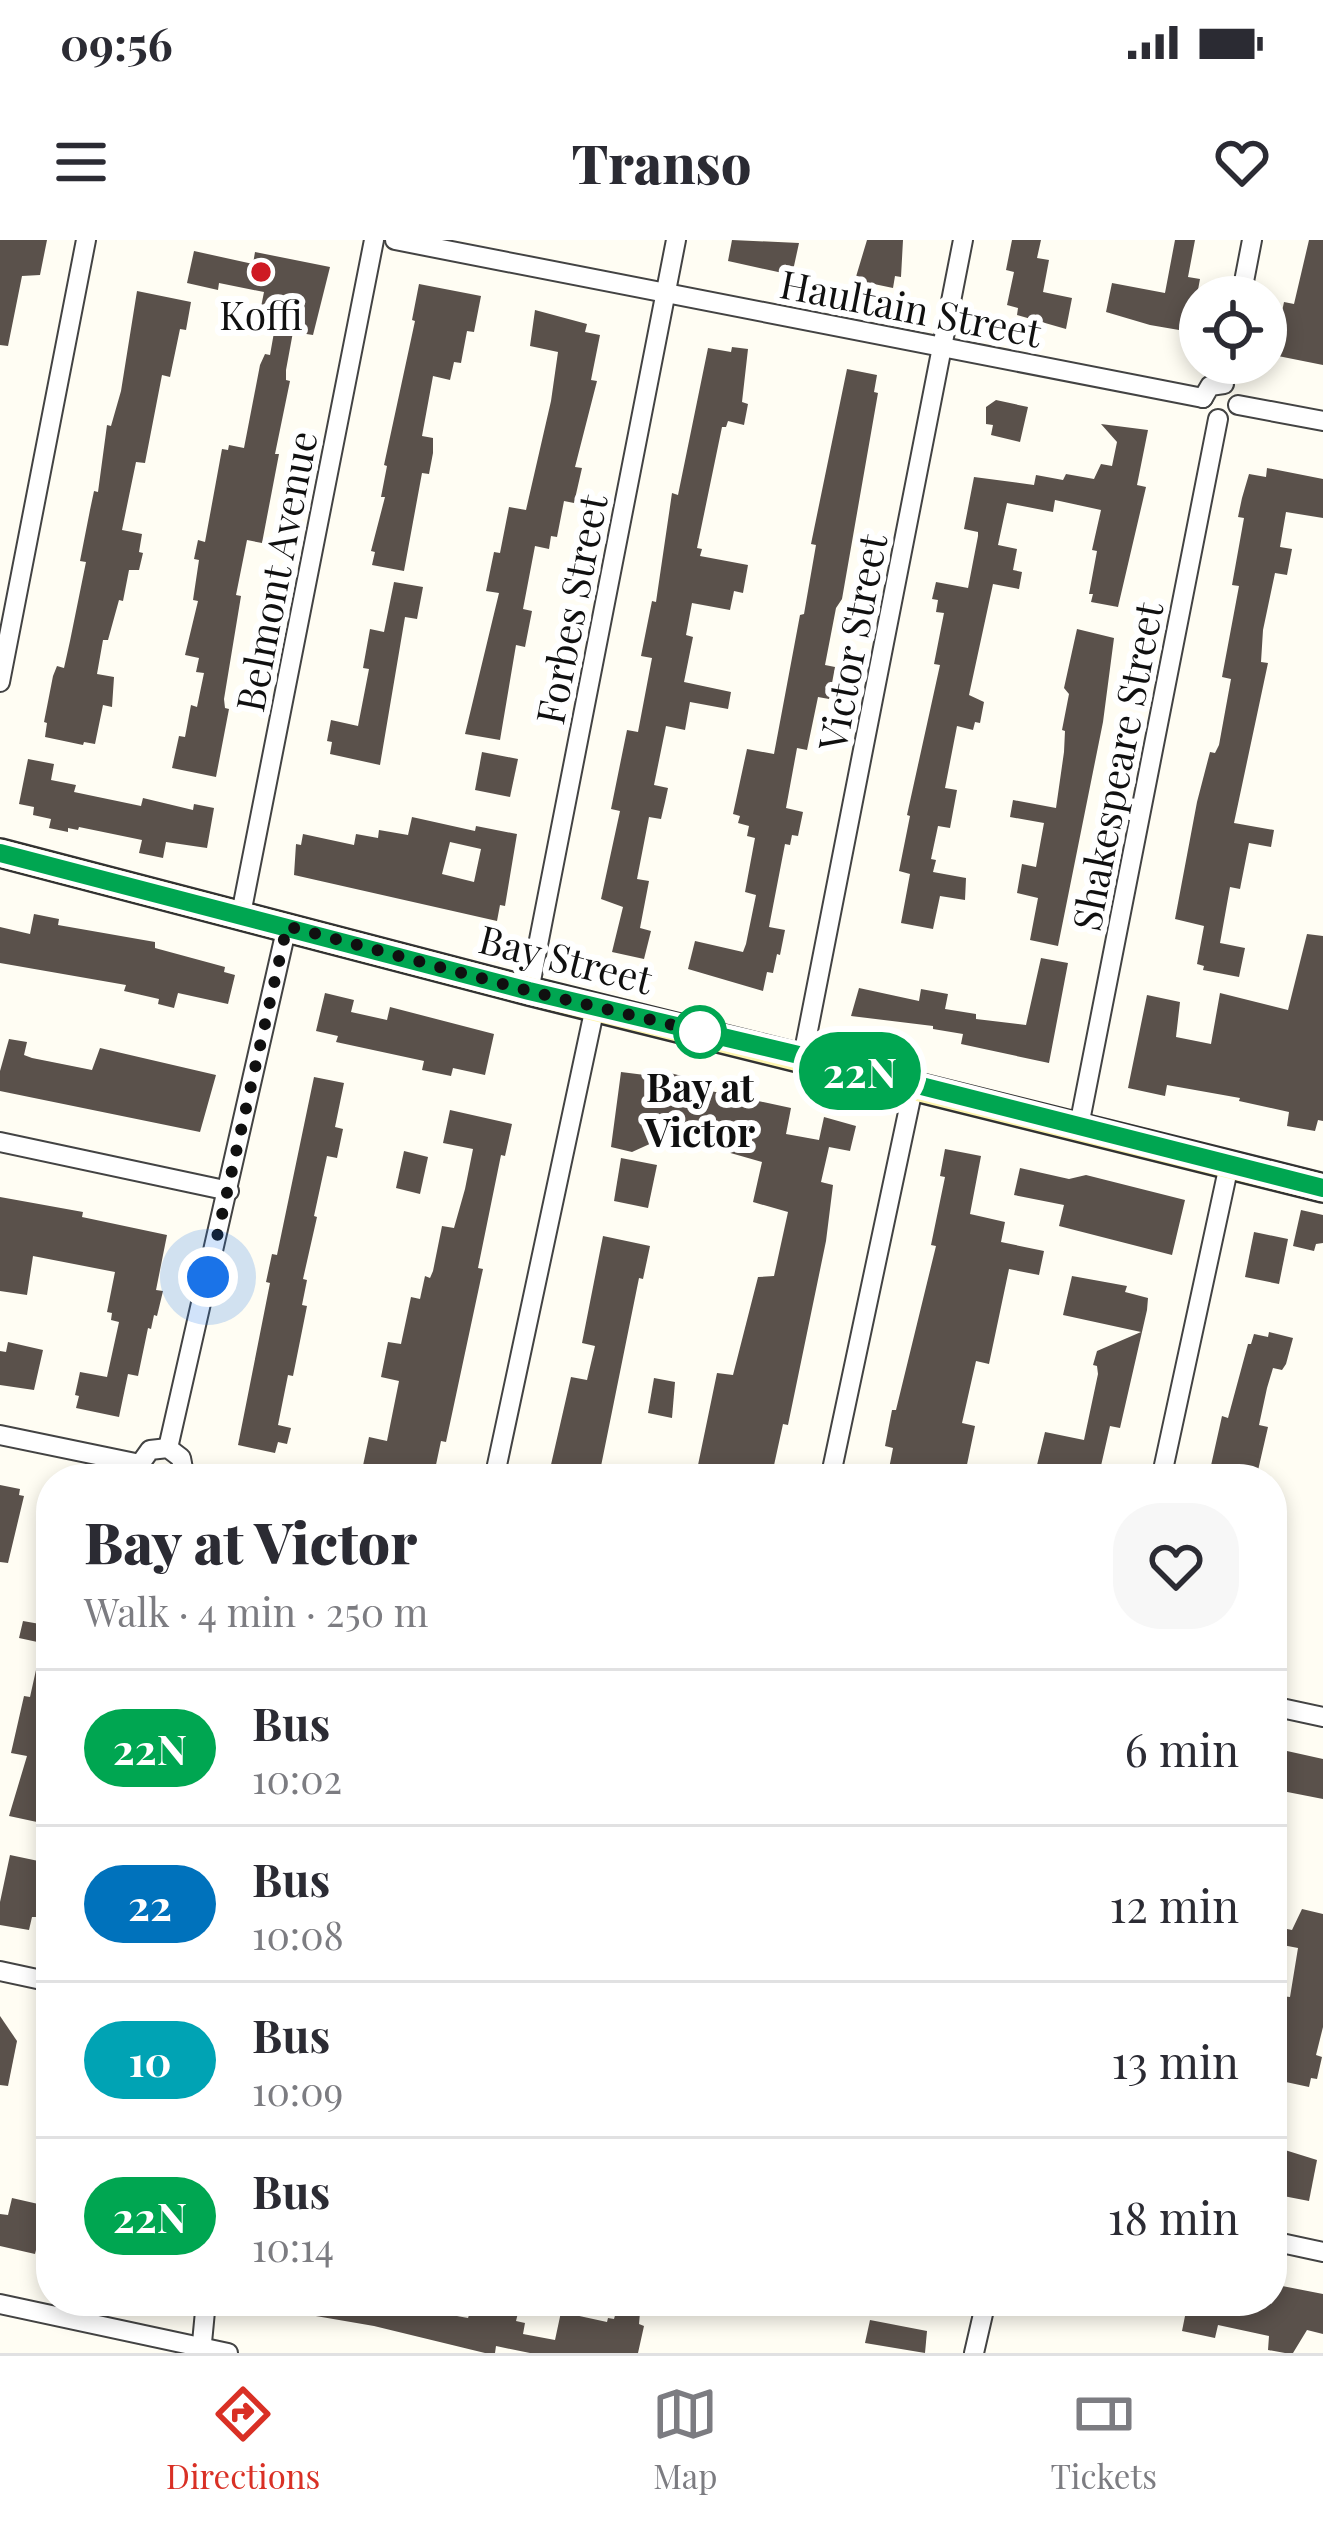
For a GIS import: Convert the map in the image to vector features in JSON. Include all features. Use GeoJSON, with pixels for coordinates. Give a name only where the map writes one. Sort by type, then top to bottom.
{"type":"FeatureCollection","features":[{"type":"Feature","properties":{"kind":"main road","name":"Bay Street"},"geometry":{"type":"LineString","coordinates":[[0,854],[1323,1188]]}},
{"type":"Feature","properties":{"kind":"street"},"geometry":{"type":"LineString","coordinates":[[0,682],[86,240]]}},
{"type":"Feature","properties":{"kind":"street","name":"Belmont Avenue"},"geometry":{"type":"LineString","coordinates":[[242,914],[374,240]]}},
{"type":"Feature","properties":{"kind":"street","name":"Haultain Street"},"geometry":{"type":"LineString","coordinates":[[395,240],[1202,398]]}},
{"type":"Feature","properties":{"kind":"street","name":"Forbes Street"},"geometry":{"type":"LineString","coordinates":[[529,991],[676,240]]}},
{"type":"Feature","properties":{"kind":"street","name":"Victor Street"},"geometry":{"type":"LineString","coordinates":[[803,1056],[963,240]]}},
{"type":"Feature","properties":{"kind":"street"},"geometry":{"type":"LineString","coordinates":[[1245,276],[1252,240]]}},
{"type":"Feature","properties":{"kind":"street"},"geometry":{"type":"LineString","coordinates":[[1224,384],[1235,392],[1238,404],[1231,416],[1218,419],[1205,412],[1202,398],[1210,386],[1224,384]]}},
{"type":"Feature","properties":{"kind":"street"},"geometry":{"type":"LineString","coordinates":[[1238,404],[1323,421]]}},
{"type":"Feature","properties":{"kind":"street","name":"Shakespeare Street"},"geometry":{"type":"LineString","coordinates":[[1079,1126],[1218,419]]}},
{"type":"Feature","properties":{"kind":"street"},"geometry":{"type":"LineString","coordinates":[[168,1448],[287,926]]}},
{"type":"Feature","properties":{"kind":"street"},"geometry":{"type":"LineString","coordinates":[[497,1464],[595,1007]]}},
{"type":"Feature","properties":{"kind":"street"},"geometry":{"type":"LineString","coordinates":[[833,1464],[914,1084]]}},
{"type":"Feature","properties":{"kind":"street"},"geometry":{"type":"LineString","coordinates":[[0,1142],[229,1191]]}},
{"type":"Feature","properties":{"kind":"street"},"geometry":{"type":"LineString","coordinates":[[1164,1464],[1229,1165]]}},
{"type":"Feature","properties":{"kind":"street"},"geometry":{"type":"LineString","coordinates":[[0,1435],[111,1464]]}},
{"type":"Feature","properties":{"kind":"street"},"geometry":{"type":"LineString","coordinates":[[144,1464],[150,1450],[168,1448],[181,1464]]}},
{"type":"Feature","properties":{"kind":"street"},"geometry":{"type":"LineString","coordinates":[[1287,1710],[1323,1718]]}},
{"type":"Feature","properties":{"kind":"street"},"geometry":{"type":"LineString","coordinates":[[0,1971],[36,1979]]}},
{"type":"Feature","properties":{"kind":"street"},"geometry":{"type":"LineString","coordinates":[[1287,2244],[1323,2252]]}},
{"type":"Feature","properties":{"kind":"street"},"geometry":{"type":"LineString","coordinates":[[0,2304],[36,2312]]}},
{"type":"Feature","properties":{"kind":"street"},"geometry":{"type":"LineString","coordinates":[[53,2316],[228,2353]]}},
{"type":"Feature","properties":{"kind":"street"},"geometry":{"type":"LineString","coordinates":[[202,2350],[205,2316]]}},
{"type":"Feature","properties":{"kind":"street"},"geometry":{"type":"LineString","coordinates":[[974,2353],[983,2316]]}},
{"type":"Feature","properties":{"kind":"building"},"geometry":{"type":"Polygon","coordinates":[[[0,240],[47,240],[40,275],[22,276],[8,346],[0,345],[0,240]]]}},
{"type":"Feature","properties":{"kind":"building"},"geometry":{"type":"Polygon","coordinates":[[[732,240],[799,243],[792,275],[728,261],[732,240]]]}},
{"type":"Feature","properties":{"kind":"building"},"geometry":{"type":"Polygon","coordinates":[[[867,240],[903,240],[901,277],[895,276],[893,288],[855,280],[867,240]]]}},
{"type":"Feature","properties":{"kind":"building"},"geometry":{"type":"Polygon","coordinates":[[[1012,240],[1041,240],[1037,258],[1049,260],[1043,292],[1072,298],[1066,329],[1017,315],[1018,308],[1007,305],[1014,272],[1006,270],[1012,240]]]}},
{"type":"Feature","properties":{"kind":"building"},"geometry":{"type":"Polygon","coordinates":[[[1175,240],[1195,240],[1188,276],[1179,276],[1179,330],[1106,312],[1112,283],[1165,293],[1175,240]]]}},
{"type":"Feature","properties":{"kind":"building"},"geometry":{"type":"Polygon","coordinates":[[[1309,240],[1323,240],[1323,365],[1287,358],[1287,303],[1294,304],[1309,240]]]}},
{"type":"Feature","properties":{"kind":"building"},"geometry":{"type":"Polygon","coordinates":[[[194,251],[253,264],[255,252],[330,267],[313,335],[293,332],[286,370],[290,381],[262,543],[247,540],[236,595],[241,596],[224,699],[229,709],[216,777],[172,768],[191,705],[197,707],[204,673],[196,672],[199,658],[185,655],[198,601],[193,600],[199,560],[194,559],[198,540],[205,542],[222,449],[228,450],[229,445],[244,448],[260,365],[265,354],[270,355],[276,321],[259,317],[264,292],[219,283],[218,290],[187,283],[194,251]]]}},
{"type":"Feature","properties":{"kind":"building"},"geometry":{"type":"Polygon","coordinates":[[[419,284],[481,296],[461,363],[454,362],[450,380],[433,376],[422,436],[433,438],[433,453],[429,474],[422,473],[404,571],[372,565],[375,552],[371,551],[385,497],[381,497],[384,465],[419,284]]]}},
{"type":"Feature","properties":{"kind":"building"},"geometry":{"type":"Polygon","coordinates":[[[137,291],[191,302],[170,377],[162,375],[145,463],[136,462],[122,530],[142,534],[139,552],[143,553],[139,570],[129,570],[123,601],[119,600],[108,640],[103,640],[97,674],[114,677],[112,707],[103,705],[95,744],[83,745],[45,737],[44,722],[53,676],[57,666],[64,668],[70,641],[86,562],[80,561],[94,491],[98,492],[107,425],[111,426],[121,391],[137,291]]]}},
{"type":"Feature","properties":{"kind":"building"},"geometry":{"type":"Polygon","coordinates":[[[535,310],[587,324],[585,332],[600,335],[591,380],[597,381],[575,467],[582,468],[574,503],[564,501],[557,537],[551,536],[549,549],[535,546],[523,609],[532,611],[525,647],[516,645],[500,740],[465,734],[499,593],[486,591],[494,552],[500,553],[509,507],[526,510],[551,401],[558,352],[530,346],[535,310]]]}},
{"type":"Feature","properties":{"kind":"building"},"geometry":{"type":"Polygon","coordinates":[[[732,347],[748,349],[742,402],[748,404],[744,425],[728,421],[722,427],[697,548],[702,549],[700,556],[748,565],[743,593],[734,591],[730,610],[692,603],[686,635],[693,637],[684,682],[731,692],[728,709],[690,702],[685,730],[666,726],[654,785],[668,788],[661,819],[649,817],[637,879],[649,881],[640,928],[651,931],[644,959],[612,952],[623,907],[601,899],[620,811],[611,809],[627,730],[638,732],[652,658],[641,656],[652,601],[656,602],[672,493],[678,495],[708,348],[731,352],[732,347]]]}},
{"type":"Feature","properties":{"kind":"building"},"geometry":{"type":"Polygon","coordinates":[[[847,369],[877,375],[874,392],[878,393],[842,599],[825,665],[835,667],[829,699],[818,697],[807,750],[797,748],[786,808],[803,812],[798,836],[792,835],[790,845],[785,844],[769,927],[785,930],[780,955],[773,973],[767,972],[763,991],[688,969],[695,941],[743,952],[746,944],[756,895],[745,892],[755,838],[747,836],[749,826],[738,823],[740,816],[733,814],[747,749],[774,754],[847,369]]]}},
{"type":"Feature","properties":{"kind":"building"},"geometry":{"type":"Polygon","coordinates":[[[996,400],[1028,407],[1020,442],[991,435],[993,425],[986,424],[986,407],[996,400]]]}},
{"type":"Feature","properties":{"kind":"building"},"geometry":{"type":"Polygon","coordinates":[[[1101,424],[1148,430],[1137,485],[1146,487],[1118,607],[1091,602],[1093,594],[1089,594],[1101,510],[1055,500],[1053,512],[1007,503],[998,545],[1017,549],[1013,570],[1022,572],[1019,589],[993,584],[969,695],[984,702],[980,723],[975,722],[973,730],[957,726],[945,788],[957,790],[950,828],[938,826],[931,859],[936,860],[933,872],[966,878],[965,900],[940,896],[933,929],[901,923],[910,874],[899,871],[907,815],[940,665],[934,664],[944,613],[936,612],[938,600],[932,599],[936,582],[968,588],[978,532],[964,529],[974,477],[1034,485],[1036,475],[1094,479],[1101,464],[1112,466],[1117,442],[1101,424]]]}},
{"type":"Feature","properties":{"kind":"building"},"geometry":{"type":"Polygon","coordinates":[[[1267,468],[1323,479],[1323,518],[1286,512],[1280,547],[1292,549],[1287,575],[1275,573],[1263,630],[1261,662],[1268,663],[1234,823],[1274,830],[1271,847],[1249,843],[1240,889],[1230,887],[1220,943],[1245,948],[1239,977],[1203,970],[1197,964],[1204,926],[1175,919],[1197,802],[1210,752],[1215,753],[1219,745],[1231,679],[1222,677],[1239,586],[1232,585],[1244,518],[1238,517],[1249,474],[1266,477],[1267,468]]]}},
{"type":"Feature","properties":{"kind":"building"},"geometry":{"type":"Polygon","coordinates":[[[394,582],[423,587],[417,619],[405,617],[380,765],[330,754],[332,742],[327,741],[331,720],[358,726],[369,669],[363,668],[370,629],[384,632],[394,582]]]}},
{"type":"Feature","properties":{"kind":"building"},"geometry":{"type":"Polygon","coordinates":[[[1077,629],[1114,638],[1103,722],[1058,946],[1030,940],[1038,898],[1017,893],[1022,864],[1036,867],[1044,823],[1010,817],[1013,800],[1056,808],[1069,694],[1064,688],[1077,629]]]}},
{"type":"Feature","properties":{"kind":"building"},"geometry":{"type":"Polygon","coordinates":[[[482,752],[518,759],[510,797],[475,790],[482,752]]]}},
{"type":"Feature","properties":{"kind":"building"},"geometry":{"type":"Polygon","coordinates":[[[28,759],[54,764],[51,780],[76,785],[74,792],[141,806],[143,798],[193,810],[194,804],[214,808],[207,848],[166,842],[163,858],[139,853],[142,840],[79,827],[68,828],[68,832],[49,828],[51,819],[33,815],[34,807],[19,804],[28,759]]]}},
{"type":"Feature","properties":{"kind":"building"},"geometry":{"type":"Polygon","coordinates":[[[412,817],[475,831],[476,826],[517,834],[505,906],[500,905],[497,921],[294,875],[296,844],[301,845],[303,834],[354,845],[356,834],[378,838],[379,830],[408,835],[412,817]],[[450,842],[442,874],[474,882],[481,849],[450,842]]]}},
{"type":"Feature","properties":{"kind":"building"},"geometry":{"type":"Polygon","coordinates":[[[34,914],[59,919],[58,925],[155,942],[155,948],[225,967],[224,972],[235,975],[228,1004],[178,993],[174,1008],[158,1004],[159,999],[124,991],[126,985],[0,963],[0,927],[30,934],[34,914]]]}},
{"type":"Feature","properties":{"kind":"building"},"geometry":{"type":"Polygon","coordinates":[[[1307,934],[1323,936],[1323,1121],[1318,1120],[1315,1131],[1287,1126],[1289,1112],[1240,1098],[1167,1085],[1165,1096],[1128,1088],[1147,995],[1180,1002],[1176,1037],[1211,1044],[1220,993],[1288,1010],[1307,934]]]}},
{"type":"Feature","properties":{"kind":"building"},"geometry":{"type":"Polygon","coordinates":[[[1041,958],[1068,963],[1049,1063],[961,1044],[963,1034],[933,1026],[851,1016],[859,988],[919,1001],[921,989],[948,994],[945,1009],[976,1014],[976,1019],[1026,1025],[1041,958]]]}},
{"type":"Feature","properties":{"kind":"building"},"geometry":{"type":"Polygon","coordinates":[[[325,993],[354,1000],[351,1012],[387,1020],[390,1007],[494,1034],[485,1075],[453,1068],[451,1076],[422,1070],[424,1061],[336,1042],[338,1036],[316,1031],[325,993]]]}},
{"type":"Feature","properties":{"kind":"building"},"geometry":{"type":"Polygon","coordinates":[[[9,1039],[27,1042],[24,1055],[32,1058],[92,1070],[100,1048],[216,1075],[200,1132],[0,1091],[9,1039]]]}},
{"type":"Feature","properties":{"kind":"building"},"geometry":{"type":"Polygon","coordinates":[[[662,1071],[682,1076],[681,1081],[692,1087],[791,1108],[786,1134],[819,1140],[824,1117],[856,1126],[850,1151],[829,1147],[821,1182],[833,1185],[826,1241],[788,1425],[783,1424],[774,1464],[698,1464],[717,1373],[733,1375],[758,1277],[774,1276],[788,1212],[753,1202],[762,1162],[692,1142],[696,1123],[632,1152],[611,1147],[621,1072],[661,1077],[662,1071]]]}},
{"type":"Feature","properties":{"kind":"building"},"geometry":{"type":"Polygon","coordinates":[[[314,1077],[344,1083],[335,1127],[343,1129],[337,1158],[327,1156],[303,1279],[307,1280],[302,1305],[307,1306],[278,1425],[291,1428],[287,1444],[278,1442],[275,1453],[238,1445],[270,1283],[266,1282],[272,1254],[277,1255],[314,1077]]]}},
{"type":"Feature","properties":{"kind":"building"},"geometry":{"type":"Polygon","coordinates":[[[450,1110],[512,1124],[505,1156],[501,1155],[478,1268],[483,1269],[446,1442],[441,1441],[436,1464],[363,1464],[369,1437],[387,1441],[399,1381],[381,1377],[388,1342],[401,1344],[411,1297],[420,1299],[425,1276],[430,1278],[433,1271],[442,1226],[454,1228],[465,1189],[473,1149],[443,1143],[450,1110]]]}},
{"type":"Feature","properties":{"kind":"building"},"geometry":{"type":"Polygon","coordinates":[[[945,1149],[981,1156],[970,1214],[1005,1222],[1001,1242],[1044,1251],[1039,1275],[1009,1269],[989,1364],[976,1361],[962,1423],[975,1426],[967,1464],[890,1464],[893,1448],[885,1446],[892,1410],[896,1410],[936,1246],[931,1245],[945,1177],[940,1176],[945,1149]]]}},
{"type":"Feature","properties":{"kind":"building"},"geometry":{"type":"Polygon","coordinates":[[[404,1151],[428,1157],[420,1194],[396,1188],[404,1151]]]}},
{"type":"Feature","properties":{"kind":"building"},"geometry":{"type":"Polygon","coordinates":[[[621,1158],[657,1165],[648,1208],[614,1201],[621,1158]]]}},
{"type":"Feature","properties":{"kind":"building"},"geometry":{"type":"Polygon","coordinates":[[[1020,1168],[1069,1179],[1086,1175],[1185,1200],[1172,1255],[1059,1226],[1064,1205],[1014,1195],[1020,1168]]]}},
{"type":"Feature","properties":{"kind":"building"},"geometry":{"type":"Polygon","coordinates":[[[0,1197],[83,1212],[82,1217],[167,1235],[156,1290],[163,1291],[157,1316],[148,1328],[138,1376],[128,1374],[119,1417],[76,1408],[79,1396],[75,1395],[80,1372],[107,1377],[119,1322],[107,1312],[115,1272],[33,1256],[27,1295],[0,1291],[0,1197]]]}},
{"type":"Feature","properties":{"kind":"building"},"geometry":{"type":"Polygon","coordinates":[[[1301,1210],[1323,1215],[1323,1243],[1316,1244],[1314,1251],[1293,1246],[1301,1210]]]}},
{"type":"Feature","properties":{"kind":"building"},"geometry":{"type":"Polygon","coordinates":[[[1254,1232],[1288,1239],[1279,1284],[1245,1277],[1254,1232]]]}},
{"type":"Feature","properties":{"kind":"building"},"geometry":{"type":"Polygon","coordinates":[[[603,1236],[650,1246],[643,1279],[639,1278],[601,1464],[551,1464],[571,1377],[587,1380],[595,1346],[582,1343],[603,1236]]]}},
{"type":"Feature","properties":{"kind":"building"},"geometry":{"type":"Polygon","coordinates":[[[1072,1276],[1127,1286],[1125,1292],[1148,1298],[1147,1310],[1120,1428],[1110,1426],[1101,1464],[1037,1464],[1045,1432],[1084,1440],[1098,1374],[1093,1365],[1097,1351],[1141,1332],[1063,1315],[1072,1276]]]}},
{"type":"Feature","properties":{"kind":"building"},"geometry":{"type":"Polygon","coordinates":[[[1269,1332],[1293,1338],[1286,1364],[1282,1370],[1273,1368],[1267,1388],[1259,1425],[1268,1427],[1259,1464],[1211,1464],[1222,1416],[1228,1418],[1248,1344],[1254,1334],[1268,1337],[1269,1332]]]}},
{"type":"Feature","properties":{"kind":"building"},"geometry":{"type":"Polygon","coordinates":[[[8,1342],[43,1350],[34,1390],[0,1385],[0,1351],[6,1352],[8,1342]]]}},
{"type":"Feature","properties":{"kind":"building"},"geometry":{"type":"Polygon","coordinates":[[[654,1378],[675,1382],[672,1418],[648,1413],[654,1378]]]}},
{"type":"Feature","properties":{"kind":"building"},"geometry":{"type":"Polygon","coordinates":[[[0,1485],[20,1489],[19,1495],[24,1496],[8,1563],[0,1562],[0,1485]]]}},
{"type":"Feature","properties":{"kind":"building"},"geometry":{"type":"Polygon","coordinates":[[[23,1621],[36,1623],[36,1642],[19,1638],[23,1621]]]}},
{"type":"Feature","properties":{"kind":"building"},"geometry":{"type":"Polygon","coordinates":[[[36,1670],[36,1822],[9,1816],[27,1756],[11,1753],[24,1696],[30,1697],[36,1670]]]}},
{"type":"Feature","properties":{"kind":"building"},"geometry":{"type":"Polygon","coordinates":[[[1287,1751],[1323,1759],[1323,1799],[1287,1792],[1287,1751]]]}},
{"type":"Feature","properties":{"kind":"building"},"geometry":{"type":"Polygon","coordinates":[[[10,1855],[36,1860],[36,1917],[29,1930],[0,1925],[10,1855]]]}},
{"type":"Feature","properties":{"kind":"building"},"geometry":{"type":"Polygon","coordinates":[[[1302,1909],[1323,1914],[1323,2027],[1316,2055],[1322,2057],[1317,2079],[1311,2078],[1309,2087],[1287,2082],[1287,1997],[1298,1948],[1287,1946],[1287,1929],[1292,1930],[1302,1909]]]}},
{"type":"Feature","properties":{"kind":"building"},"geometry":{"type":"Polygon","coordinates":[[[0,2016],[17,2041],[8,2086],[0,2085],[0,2016]]]}},
{"type":"Feature","properties":{"kind":"building"},"geometry":{"type":"Polygon","coordinates":[[[1287,2151],[1317,2160],[1309,2201],[1287,2197],[1287,2151]]]}},
{"type":"Feature","properties":{"kind":"building"},"geometry":{"type":"Polygon","coordinates":[[[12,2198],[36,2203],[35,2254],[0,2246],[0,2214],[8,2215],[12,2198]]]}},
{"type":"Feature","properties":{"kind":"building"},"geometry":{"type":"Polygon","coordinates":[[[1287,2287],[1323,2294],[1323,2334],[1307,2330],[1293,2353],[1268,2350],[1269,2336],[1218,2325],[1215,2338],[1182,2331],[1185,2316],[1287,2316],[1287,2287]]]}},
{"type":"Feature","properties":{"kind":"building"},"geometry":{"type":"Polygon","coordinates":[[[316,2316],[517,2316],[516,2321],[525,2323],[523,2334],[555,2340],[560,2316],[607,2322],[615,2316],[640,2316],[639,2324],[644,2326],[638,2353],[530,2353],[496,2346],[495,2353],[485,2353],[316,2316]]]}},
{"type":"Feature","properties":{"kind":"building"},"geometry":{"type":"Polygon","coordinates":[[[870,2320],[927,2331],[925,2353],[865,2343],[870,2320]]]}},
{"type":"Feature","properties":{"kind":"bus line","name":"22N"},"geometry":{"type":"LineString","coordinates":[[0,853],[529,991],[1323,1188]]}},
{"type":"Feature","properties":{"kind":"place","name":"Koffi"},"geometry":{"type":"Point","coordinates":[261,272]}},
{"type":"Feature","properties":{"kind":"place","name":"Bay at Victor"},"geometry":{"type":"Point","coordinates":[700,1032]}},
{"type":"Feature","properties":{"kind":"route"},"geometry":{"type":"LineString","coordinates":[[208,1277],[287,926],[720,1036],[700,1032]]}}]}
